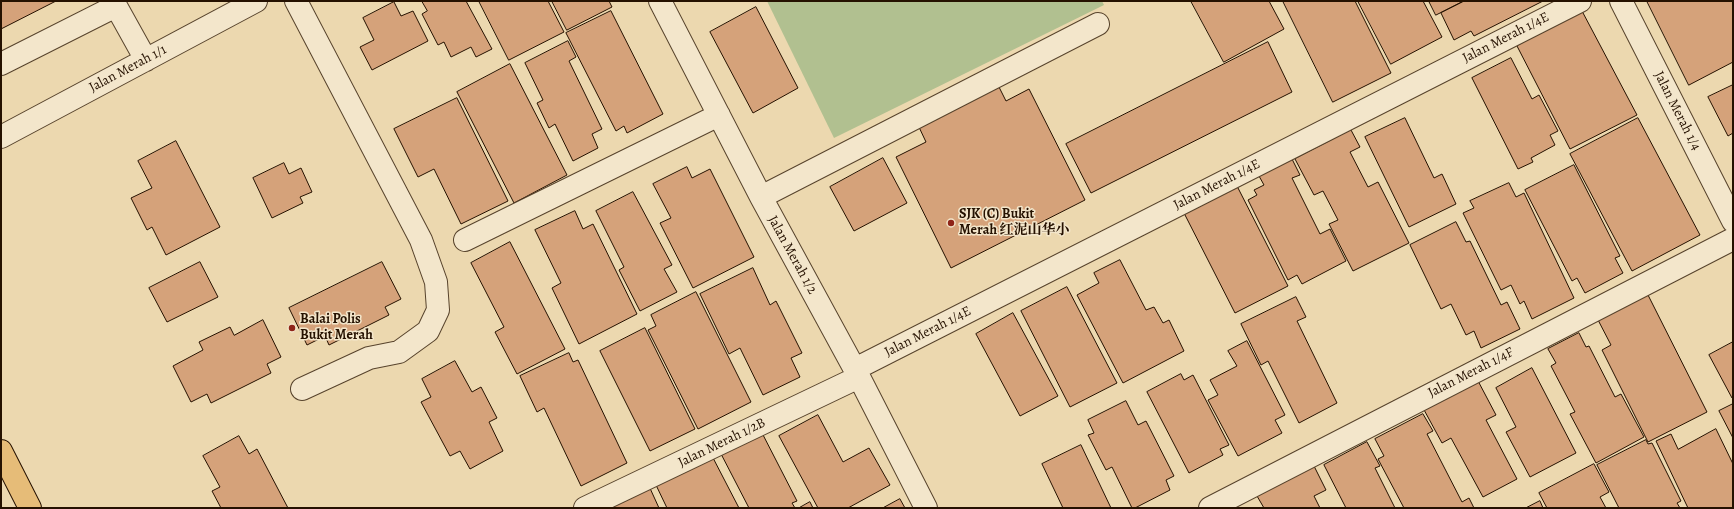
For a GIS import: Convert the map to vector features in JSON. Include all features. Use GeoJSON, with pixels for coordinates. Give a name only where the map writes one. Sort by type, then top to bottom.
{"type":"FeatureCollection","features":[{"type":"Feature","properties":{"kind":"main road"},"geometry":{"type":"LineString","coordinates":[[1,451],[30,508]]}},
{"type":"Feature","properties":{"kind":"street","name":"Jalan Merah 1/1"},"geometry":{"type":"LineString","coordinates":[[1,137],[256,1]]}},
{"type":"Feature","properties":{"kind":"street"},"geometry":{"type":"LineString","coordinates":[[296,1],[421,240],[436,282],[438,310],[428,331],[399,352],[369,358],[302,389]]}},
{"type":"Feature","properties":{"kind":"street","name":"Jalan Merah 1/2"},"geometry":{"type":"LineString","coordinates":[[660,1],[761,197],[857,373],[926,508]]}},
{"type":"Feature","properties":{"kind":"street","name":"Jalan Merah 1/4E"},"geometry":{"type":"LineString","coordinates":[[857,373],[1580,1]]}},
{"type":"Feature","properties":{"kind":"street","name":"Jalan Merah 1/4"},"geometry":{"type":"LineString","coordinates":[[1621,1],[1733,221]]}},
{"type":"Feature","properties":{"kind":"street"},"geometry":{"type":"LineString","coordinates":[[1,64],[117,4],[146,60]]}},
{"type":"Feature","properties":{"kind":"street"},"geometry":{"type":"LineString","coordinates":[[761,197],[1098,24]]}},
{"type":"Feature","properties":{"kind":"street"},"geometry":{"type":"LineString","coordinates":[[465,240],[719,115]]}},
{"type":"Feature","properties":{"kind":"street","name":"Jalan Merah 1/4F"},"geometry":{"type":"LineString","coordinates":[[1210,508],[1733,239]]}},
{"type":"Feature","properties":{"kind":"street","name":"Jalan Merah 1/2B"},"geometry":{"type":"LineString","coordinates":[[585,508],[857,373]]}},
{"type":"Feature","properties":{"kind":"green space"},"geometry":{"type":"Polygon","coordinates":[[[767,1],[1102,1],[1104,5],[834,138],[767,1]]]}},
{"type":"Feature","properties":{"kind":"building"},"geometry":{"type":"Polygon","coordinates":[[[1,1],[56,1],[1,29],[1,1]]]}},
{"type":"Feature","properties":{"kind":"building"},"geometry":{"type":"Polygon","coordinates":[[[422,1],[466,1],[492,49],[476,57],[471,47],[451,57],[444,42],[438,45],[422,14],[427,11],[422,1]]]}},
{"type":"Feature","properties":{"kind":"building"},"geometry":{"type":"Polygon","coordinates":[[[479,1],[548,1],[564,32],[509,60],[479,1]]]}},
{"type":"Feature","properties":{"kind":"building"},"geometry":{"type":"Polygon","coordinates":[[[552,1],[609,1],[612,7],[567,30],[552,1]]]}},
{"type":"Feature","properties":{"kind":"building"},"geometry":{"type":"Polygon","coordinates":[[[1191,1],[1269,1],[1284,29],[1224,62],[1191,1]]]}},
{"type":"Feature","properties":{"kind":"building"},"geometry":{"type":"Polygon","coordinates":[[[1283,1],[1355,1],[1391,73],[1333,102],[1283,1]]]}},
{"type":"Feature","properties":{"kind":"building"},"geometry":{"type":"Polygon","coordinates":[[[1358,1],[1423,1],[1442,37],[1391,64],[1358,1]]]}},
{"type":"Feature","properties":{"kind":"building"},"geometry":{"type":"Polygon","coordinates":[[[1429,1],[1464,1],[1436,15],[1429,1]]]}},
{"type":"Feature","properties":{"kind":"building"},"geometry":{"type":"Polygon","coordinates":[[[1464,1],[1543,1],[1474,36],[1471,31],[1454,40],[1441,13],[1464,1]]]}},
{"type":"Feature","properties":{"kind":"building"},"geometry":{"type":"Polygon","coordinates":[[[1647,1],[1733,1],[1733,62],[1689,85],[1647,1]]]}},
{"type":"Feature","properties":{"kind":"building"},"geometry":{"type":"Polygon","coordinates":[[[394,2],[401,16],[413,11],[428,41],[372,70],[360,47],[374,40],[363,18],[394,2]]]}},
{"type":"Feature","properties":{"kind":"building"},"geometry":{"type":"Polygon","coordinates":[[[756,7],[798,88],[753,113],[710,32],[756,7]]]}},
{"type":"Feature","properties":{"kind":"building"},"geometry":{"type":"Polygon","coordinates":[[[611,11],[663,114],[627,133],[624,126],[616,131],[566,33],[611,11]]]}},
{"type":"Feature","properties":{"kind":"building"},"geometry":{"type":"Polygon","coordinates":[[[1582,11],[1637,115],[1570,149],[1517,46],[1582,11]]]}},
{"type":"Feature","properties":{"kind":"building"},"geometry":{"type":"Polygon","coordinates":[[[568,41],[576,57],[569,61],[602,129],[592,134],[598,148],[573,161],[555,124],[549,128],[537,103],[543,100],[525,63],[568,41]]]}},
{"type":"Feature","properties":{"kind":"building"},"geometry":{"type":"Polygon","coordinates":[[[1268,42],[1292,92],[1091,193],[1066,144],[1268,42]]]}},
{"type":"Feature","properties":{"kind":"building"},"geometry":{"type":"Polygon","coordinates":[[[1511,58],[1532,99],[1539,95],[1558,131],[1550,135],[1555,145],[1531,158],[1533,162],[1518,169],[1472,78],[1511,58]]]}},
{"type":"Feature","properties":{"kind":"building"},"geometry":{"type":"Polygon","coordinates":[[[510,64],[567,175],[514,203],[457,92],[510,64]]]}},
{"type":"Feature","properties":{"kind":"building"},"geometry":{"type":"Polygon","coordinates":[[[998,85],[1006,101],[1029,89],[1085,200],[951,268],[896,157],[926,142],[918,125],[998,85]]]}},
{"type":"Feature","properties":{"kind":"building"},"geometry":{"type":"Polygon","coordinates":[[[1733,85],[1733,133],[1728,136],[1708,97],[1733,85]]]}},
{"type":"Feature","properties":{"kind":"building"},"geometry":{"type":"Polygon","coordinates":[[[457,98],[508,201],[461,224],[434,169],[418,177],[394,129],[457,98]]]}},
{"type":"Feature","properties":{"kind":"building"},"geometry":{"type":"Polygon","coordinates":[[[1405,118],[1434,178],[1442,174],[1456,204],[1409,227],[1365,137],[1405,118]]]}},
{"type":"Feature","properties":{"kind":"building"},"geometry":{"type":"Polygon","coordinates":[[[1638,118],[1700,235],[1632,271],[1570,154],[1638,118]]]}},
{"type":"Feature","properties":{"kind":"building"},"geometry":{"type":"Polygon","coordinates":[[[1351,130],[1360,147],[1350,152],[1368,187],[1378,182],[1409,243],[1353,271],[1329,224],[1338,220],[1323,191],[1314,195],[1295,159],[1351,130]]]}},
{"type":"Feature","properties":{"kind":"building"},"geometry":{"type":"Polygon","coordinates":[[[176,141],[220,227],[166,255],[152,227],[147,230],[131,198],[152,188],[138,161],[176,141]]]}},
{"type":"Feature","properties":{"kind":"building"},"geometry":{"type":"Polygon","coordinates":[[[883,158],[907,203],[854,231],[830,187],[883,158]]]}},
{"type":"Feature","properties":{"kind":"building"},"geometry":{"type":"Polygon","coordinates":[[[1292,159],[1300,175],[1292,178],[1320,234],[1330,229],[1346,261],[1302,284],[1297,275],[1288,280],[1248,200],[1257,195],[1254,190],[1264,185],[1259,176],[1292,159]]]}},
{"type":"Feature","properties":{"kind":"building"},"geometry":{"type":"Polygon","coordinates":[[[284,163],[289,174],[301,168],[312,192],[300,197],[303,203],[272,218],[253,178],[284,163]]]}},
{"type":"Feature","properties":{"kind":"building"},"geometry":{"type":"Polygon","coordinates":[[[1574,165],[1620,256],[1615,258],[1623,273],[1585,293],[1577,278],[1572,281],[1525,190],[1574,165]]]}},
{"type":"Feature","properties":{"kind":"building"},"geometry":{"type":"Polygon","coordinates":[[[687,167],[692,178],[710,169],[754,257],[693,288],[660,223],[671,218],[653,184],[687,167]]]}},
{"type":"Feature","properties":{"kind":"building"},"geometry":{"type":"Polygon","coordinates":[[[1509,183],[1516,197],[1524,193],[1574,298],[1532,319],[1524,301],[1520,304],[1511,285],[1501,290],[1463,213],[1474,208],[1470,201],[1509,183]]]}},
{"type":"Feature","properties":{"kind":"building"},"geometry":{"type":"Polygon","coordinates":[[[1237,186],[1288,286],[1235,313],[1184,213],[1237,186]]]}},
{"type":"Feature","properties":{"kind":"building"},"geometry":{"type":"Polygon","coordinates":[[[633,192],[672,265],[664,269],[677,292],[640,311],[619,270],[624,267],[596,211],[633,192]]]}},
{"type":"Feature","properties":{"kind":"building"},"geometry":{"type":"Polygon","coordinates":[[[575,211],[583,229],[593,224],[637,314],[579,344],[552,288],[561,283],[535,230],[575,211]]]}},
{"type":"Feature","properties":{"kind":"building"},"geometry":{"type":"Polygon","coordinates":[[[1456,222],[1466,242],[1470,241],[1501,305],[1507,302],[1520,329],[1481,348],[1474,331],[1466,335],[1451,304],[1441,309],[1410,245],[1456,222]]]}},
{"type":"Feature","properties":{"kind":"building"},"geometry":{"type":"Polygon","coordinates":[[[510,242],[565,349],[517,374],[495,332],[504,327],[471,263],[510,242]]]}},
{"type":"Feature","properties":{"kind":"building"},"geometry":{"type":"Polygon","coordinates":[[[1120,260],[1146,310],[1154,307],[1163,323],[1169,320],[1184,351],[1123,383],[1077,295],[1099,283],[1094,273],[1120,260]]]}},
{"type":"Feature","properties":{"kind":"building"},"geometry":{"type":"Polygon","coordinates":[[[200,262],[218,297],[167,322],[149,288],[200,262]]]}},
{"type":"Feature","properties":{"kind":"building"},"geometry":{"type":"Polygon","coordinates":[[[382,262],[401,299],[385,307],[389,315],[329,345],[325,336],[307,345],[289,308],[382,262]]]}},
{"type":"Feature","properties":{"kind":"building"},"geometry":{"type":"Polygon","coordinates":[[[753,268],[770,305],[776,301],[802,353],[791,358],[800,377],[763,395],[740,348],[729,354],[700,294],[753,268]]]}},
{"type":"Feature","properties":{"kind":"building"},"geometry":{"type":"Polygon","coordinates":[[[1067,287],[1117,383],[1070,407],[1021,311],[1067,287]]]}},
{"type":"Feature","properties":{"kind":"building"},"geometry":{"type":"Polygon","coordinates":[[[696,292],[751,402],[698,429],[648,330],[656,326],[651,315],[696,292]]]}},
{"type":"Feature","properties":{"kind":"building"},"geometry":{"type":"Polygon","coordinates":[[[1647,293],[1707,412],[1648,442],[1602,350],[1611,345],[1597,318],[1647,293]]]}},
{"type":"Feature","properties":{"kind":"building"},"geometry":{"type":"Polygon","coordinates":[[[1296,297],[1306,317],[1297,321],[1337,403],[1299,423],[1268,361],[1261,365],[1241,324],[1296,297]]]}},
{"type":"Feature","properties":{"kind":"building"},"geometry":{"type":"Polygon","coordinates":[[[1013,313],[1058,396],[1020,416],[976,334],[1013,313]]]}},
{"type":"Feature","properties":{"kind":"building"},"geometry":{"type":"Polygon","coordinates":[[[263,320],[281,357],[267,364],[271,373],[211,403],[207,394],[191,402],[173,366],[203,350],[199,342],[230,327],[234,335],[263,320]]]}},
{"type":"Feature","properties":{"kind":"building"},"geometry":{"type":"Polygon","coordinates":[[[645,328],[695,429],[650,451],[600,351],[645,328]]]}},
{"type":"Feature","properties":{"kind":"building"},"geometry":{"type":"Polygon","coordinates":[[[1579,333],[1586,347],[1589,346],[1615,397],[1621,394],[1644,437],[1596,463],[1570,414],[1575,412],[1551,366],[1556,363],[1548,349],[1579,333]]]}},
{"type":"Feature","properties":{"kind":"building"},"geometry":{"type":"Polygon","coordinates":[[[1247,341],[1285,415],[1275,420],[1282,433],[1238,456],[1208,400],[1218,395],[1210,380],[1237,366],[1228,351],[1247,341]]]}},
{"type":"Feature","properties":{"kind":"building"},"geometry":{"type":"Polygon","coordinates":[[[1733,342],[1733,398],[1732,398],[1709,355],[1733,342]]]}},
{"type":"Feature","properties":{"kind":"building"},"geometry":{"type":"Polygon","coordinates":[[[569,353],[573,362],[578,360],[627,463],[581,486],[544,408],[537,412],[520,376],[569,353]]]}},
{"type":"Feature","properties":{"kind":"building"},"geometry":{"type":"Polygon","coordinates":[[[455,361],[472,392],[481,387],[497,418],[489,422],[503,451],[470,469],[460,451],[450,456],[421,402],[431,397],[422,379],[455,361]]]}},
{"type":"Feature","properties":{"kind":"building"},"geometry":{"type":"Polygon","coordinates":[[[1532,368],[1576,453],[1530,477],[1506,432],[1516,427],[1496,388],[1532,368]]]}},
{"type":"Feature","properties":{"kind":"building"},"geometry":{"type":"Polygon","coordinates":[[[1181,374],[1184,380],[1193,375],[1229,445],[1220,449],[1223,455],[1189,473],[1147,392],[1181,374]]]}},
{"type":"Feature","properties":{"kind":"building"},"geometry":{"type":"Polygon","coordinates":[[[1477,379],[1496,415],[1486,420],[1517,479],[1483,497],[1451,438],[1442,443],[1423,408],[1477,379]]]}},
{"type":"Feature","properties":{"kind":"building"},"geometry":{"type":"Polygon","coordinates":[[[1126,401],[1138,425],[1146,421],[1174,476],[1166,480],[1170,490],[1135,508],[1132,508],[1112,467],[1106,470],[1088,435],[1094,433],[1088,420],[1126,401]]]}},
{"type":"Feature","properties":{"kind":"building"},"geometry":{"type":"Polygon","coordinates":[[[1733,404],[1733,438],[1719,411],[1733,404]]]}},
{"type":"Feature","properties":{"kind":"building"},"geometry":{"type":"Polygon","coordinates":[[[1423,414],[1433,431],[1427,434],[1462,502],[1469,498],[1474,508],[1404,508],[1378,459],[1384,456],[1375,439],[1423,414]]]}},
{"type":"Feature","properties":{"kind":"building"},"geometry":{"type":"Polygon","coordinates":[[[818,415],[843,462],[869,448],[890,485],[848,508],[818,508],[779,436],[818,415]]]}},
{"type":"Feature","properties":{"kind":"building"},"geometry":{"type":"Polygon","coordinates":[[[760,429],[797,501],[792,503],[795,508],[749,508],[719,450],[760,429]]]}},
{"type":"Feature","properties":{"kind":"building"},"geometry":{"type":"Polygon","coordinates":[[[1716,429],[1733,464],[1733,508],[1688,508],[1656,441],[1671,434],[1678,449],[1716,429]]]}},
{"type":"Feature","properties":{"kind":"building"},"geometry":{"type":"Polygon","coordinates":[[[239,436],[249,454],[257,449],[288,508],[221,508],[212,491],[220,487],[203,456],[239,436]]]}},
{"type":"Feature","properties":{"kind":"building"},"geometry":{"type":"Polygon","coordinates":[[[1646,440],[1648,444],[1652,443],[1681,501],[1677,503],[1680,508],[1619,508],[1597,465],[1646,440]]]}},
{"type":"Feature","properties":{"kind":"building"},"geometry":{"type":"Polygon","coordinates":[[[1367,442],[1380,466],[1375,468],[1395,508],[1346,508],[1324,465],[1367,442]]]}},
{"type":"Feature","properties":{"kind":"building"},"geometry":{"type":"Polygon","coordinates":[[[1081,445],[1111,508],[1063,508],[1042,464],[1081,445]]]}},
{"type":"Feature","properties":{"kind":"building"},"geometry":{"type":"Polygon","coordinates":[[[711,454],[739,508],[667,508],[655,483],[711,454]]]}},
{"type":"Feature","properties":{"kind":"building"},"geometry":{"type":"Polygon","coordinates":[[[1594,464],[1609,492],[1600,497],[1606,508],[1547,508],[1539,493],[1594,464]]]}},
{"type":"Feature","properties":{"kind":"building"},"geometry":{"type":"Polygon","coordinates":[[[1314,466],[1326,490],[1314,496],[1320,508],[1264,508],[1257,496],[1314,466]]]}},
{"type":"Feature","properties":{"kind":"building"},"geometry":{"type":"Polygon","coordinates":[[[649,486],[659,508],[609,508],[649,486]]]}},
{"type":"Feature","properties":{"kind":"building"},"geometry":{"type":"Polygon","coordinates":[[[900,499],[905,508],[883,508],[900,499]]]}},
{"type":"Feature","properties":{"kind":"building"},"geometry":{"type":"Polygon","coordinates":[[[1540,501],[1543,508],[1526,508],[1540,501]]]}},
{"type":"Feature","properties":{"kind":"building"},"geometry":{"type":"Polygon","coordinates":[[[810,502],[813,508],[799,508],[810,502]]]}},
{"type":"Feature","properties":{"kind":"place","name":"SJK (C) Bukit Merah 红泥山华小"},"geometry":{"type":"Point","coordinates":[951,223]}},
{"type":"Feature","properties":{"kind":"place","name":"Balai Polis Bukit Merah"},"geometry":{"type":"Point","coordinates":[292,328]}}]}
